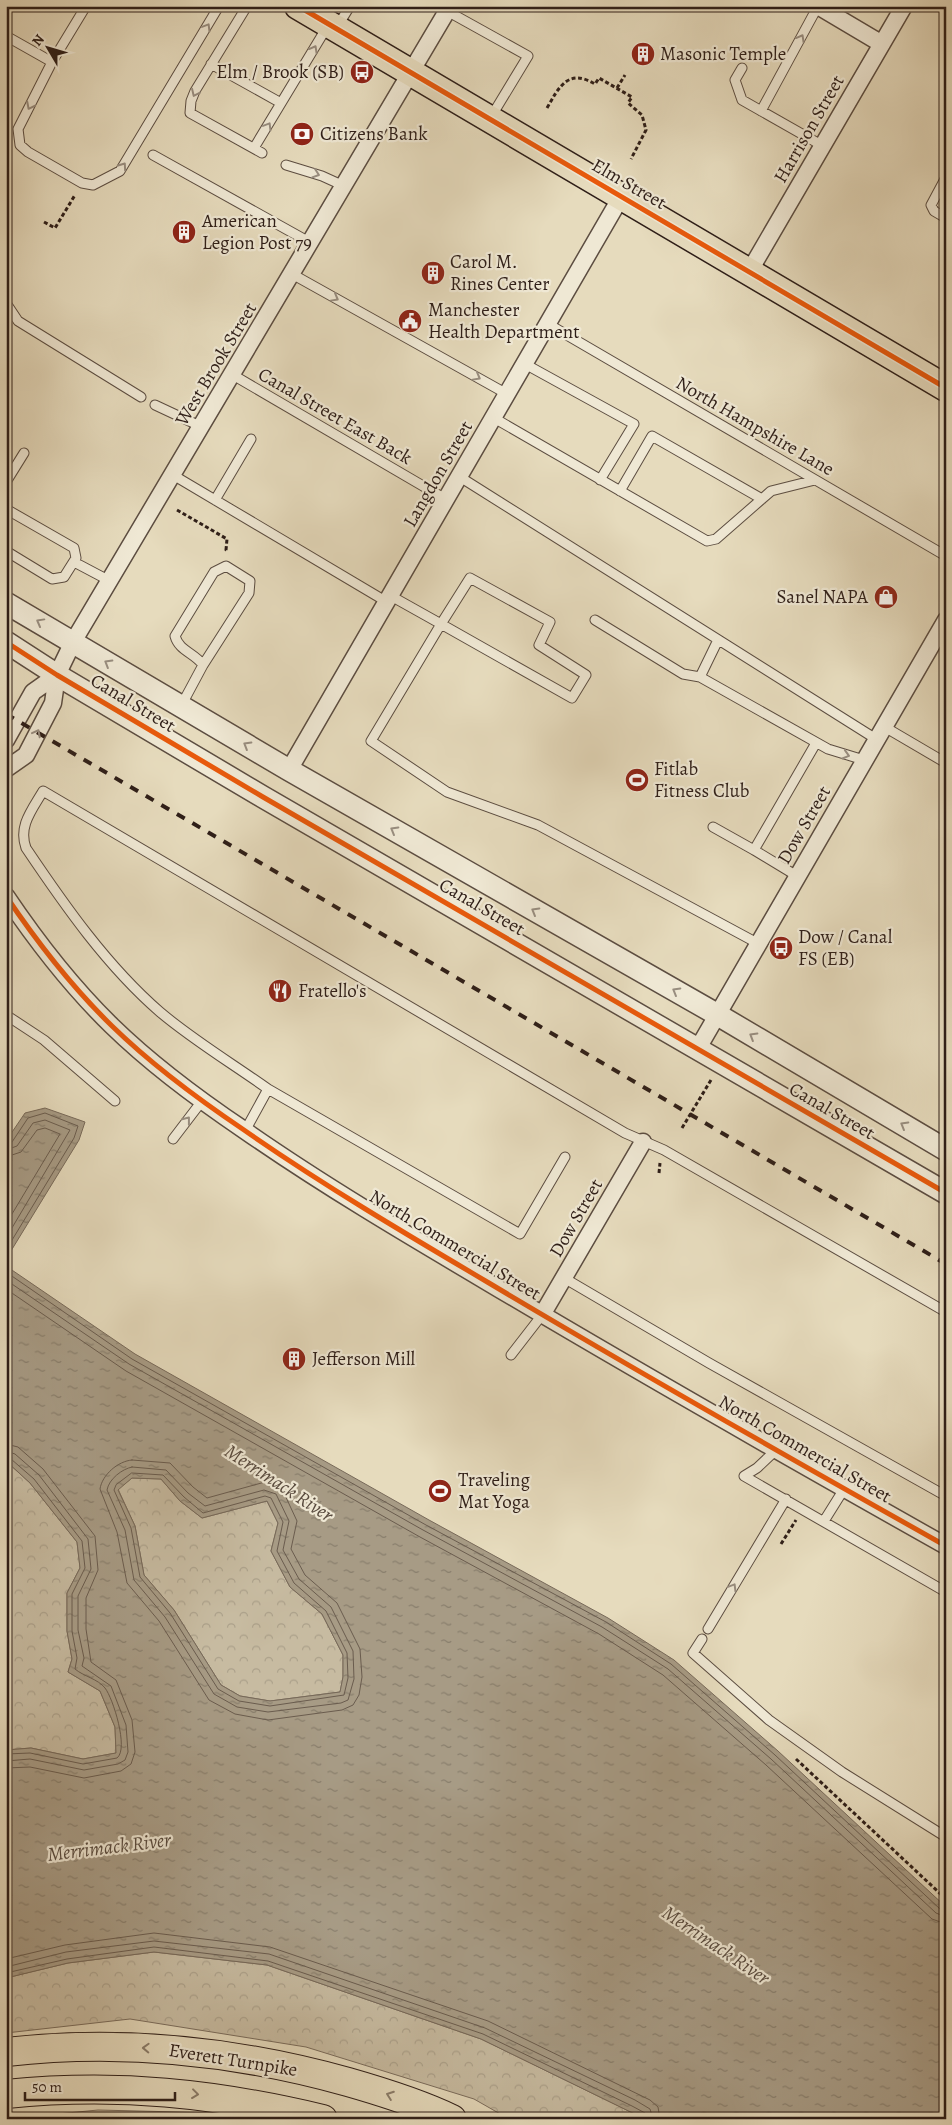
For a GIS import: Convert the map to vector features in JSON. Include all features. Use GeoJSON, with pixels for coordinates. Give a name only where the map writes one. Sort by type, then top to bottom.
{"type":"FeatureCollection","features":[{"type":"Feature","properties":{"kind":"highway","name":"Everett Turnpike"},"geometry":{"type":"LineString","coordinates":[[6,2052],[103,2046],[173,2049],[243,2058],[312,2072],[380,2091],[452,2119]]}},
{"type":"Feature","properties":{"kind":"highway","name":"Everett Turnpike"},"geometry":{"type":"LineString","coordinates":[[6,2094],[80,2088],[147,2090],[240,2101],[323,2119]]}},
{"type":"Feature","properties":{"kind":"main road","name":"Elm Street"},"geometry":{"type":"LineString","coordinates":[[298,6],[946,388]]}},
{"type":"Feature","properties":{"kind":"street"},"geometry":{"type":"LineString","coordinates":[[818,6],[882,44]]}},
{"type":"Feature","properties":{"kind":"street","name":"Harrison Street"},"geometry":{"type":"LineString","coordinates":[[749,272],[904,6]]}},
{"type":"Feature","properties":{"kind":"street","name":"West Brook Street"},"geometry":{"type":"LineString","coordinates":[[57,675],[73,642],[233,375],[448,9]]}},
{"type":"Feature","properties":{"kind":"street","name":"Langdon Street"},"geometry":{"type":"LineString","coordinates":[[289,770],[460,478],[621,197]]}},
{"type":"Feature","properties":{"kind":"street","name":"Canal Street"},"geometry":{"type":"LineString","coordinates":[[6,603],[289,770],[718,1015],[946,1150]]}},
{"type":"Feature","properties":{"kind":"street","name":"Dow Street"},"geometry":{"type":"LineString","coordinates":[[698,1050],[879,733],[946,620]]}},
{"type":"Feature","properties":{"kind":"street","name":"Canal Street"},"geometry":{"type":"LineString","coordinates":[[6,642],[57,675],[946,1193]]}},
{"type":"Feature","properties":{"kind":"street"},"geometry":{"type":"LineString","coordinates":[[6,740],[33,692],[57,675]]}},
{"type":"Feature","properties":{"kind":"street"},"geometry":{"type":"LineString","coordinates":[[6,770],[26,754],[53,704],[57,675]]}},
{"type":"Feature","properties":{"kind":"street","name":"North Commercial Street"},"geometry":{"type":"LineString","coordinates":[[6,896],[55,962],[112,1026],[161,1070],[245,1131],[392,1225],[542,1315],[946,1546]]}},
{"type":"Feature","properties":{"kind":"street","name":"Dow Street"},"geometry":{"type":"LineString","coordinates":[[542,1315],[643,1142]]}},
{"type":"Feature","properties":{"kind":"lane"},"geometry":{"type":"LineString","coordinates":[[86,6],[52,62],[18,130],[20,145],[28,152],[82,183],[93,185],[120,172],[219,6]]}},
{"type":"Feature","properties":{"kind":"lane"},"geometry":{"type":"LineString","coordinates":[[247,6],[195,91],[191,101],[190,113],[258,150],[281,103],[332,27],[350,6]]}},
{"type":"Feature","properties":{"kind":"lane"},"geometry":{"type":"LineString","coordinates":[[761,111],[818,6]]}},
{"type":"Feature","properties":{"kind":"lane"},"geometry":{"type":"LineString","coordinates":[[448,9],[528,56],[490,120]]}},
{"type":"Feature","properties":{"kind":"lane"},"geometry":{"type":"LineString","coordinates":[[6,36],[52,62]]}},
{"type":"Feature","properties":{"kind":"lane"},"geometry":{"type":"LineString","coordinates":[[211,64],[281,103]]}},
{"type":"Feature","properties":{"kind":"lane"},"geometry":{"type":"LineString","coordinates":[[742,68],[735,80],[742,100],[822,146]]}},
{"type":"Feature","properties":{"kind":"lane"},"geometry":{"type":"LineString","coordinates":[[152,155],[311,243]]}},
{"type":"Feature","properties":{"kind":"lane"},"geometry":{"type":"LineString","coordinates":[[286,165],[322,176],[344,186]]}},
{"type":"Feature","properties":{"kind":"lane"},"geometry":{"type":"LineString","coordinates":[[946,177],[931,205],[934,211],[946,218]]}},
{"type":"Feature","properties":{"kind":"lane"},"geometry":{"type":"LineString","coordinates":[[292,274],[507,394]]}},
{"type":"Feature","properties":{"kind":"lane"},"geometry":{"type":"LineString","coordinates":[[6,303],[18,321],[141,397]]}},
{"type":"Feature","properties":{"kind":"lane","name":"North Hampshire Lane"},"geometry":{"type":"LineString","coordinates":[[548,324],[946,556]]}},
{"type":"Feature","properties":{"kind":"lane"},"geometry":{"type":"LineString","coordinates":[[525,364],[634,424],[600,480]]}},
{"type":"Feature","properties":{"kind":"lane","name":"Canal Street East Back"},"geometry":{"type":"LineString","coordinates":[[233,375],[447,500]]}},
{"type":"Feature","properties":{"kind":"lane"},"geometry":{"type":"LineString","coordinates":[[155,404],[202,427]]}},
{"type":"Feature","properties":{"kind":"lane"},"geometry":{"type":"LineString","coordinates":[[494,418],[707,541],[716,539],[771,491],[815,480]]}},
{"type":"Feature","properties":{"kind":"lane"},"geometry":{"type":"LineString","coordinates":[[620,491],[652,436],[762,499]]}},
{"type":"Feature","properties":{"kind":"lane"},"geometry":{"type":"LineString","coordinates":[[215,500],[251,439]]}},
{"type":"Feature","properties":{"kind":"lane"},"geometry":{"type":"LineString","coordinates":[[6,482],[24,453]]}},
{"type":"Feature","properties":{"kind":"lane"},"geometry":{"type":"LineString","coordinates":[[173,475],[389,599],[441,624],[572,698],[586,675],[539,645],[550,622],[470,578],[441,624],[371,741],[447,792],[538,825],[759,944]]}},
{"type":"Feature","properties":{"kind":"lane"},"geometry":{"type":"LineString","coordinates":[[460,478],[849,723],[879,733],[946,763]]}},
{"type":"Feature","properties":{"kind":"lane"},"geometry":{"type":"LineString","coordinates":[[6,509],[74,548],[76,558],[64,577],[52,579],[6,551]]}},
{"type":"Feature","properties":{"kind":"lane"},"geometry":{"type":"LineString","coordinates":[[74,562],[110,580]]}},
{"type":"Feature","properties":{"kind":"lane"},"geometry":{"type":"LineString","coordinates":[[181,706],[203,665],[249,593],[250,581],[226,566],[214,572],[175,636],[177,644],[200,660],[203,665]]}},
{"type":"Feature","properties":{"kind":"lane"},"geometry":{"type":"LineString","coordinates":[[595,620],[683,674],[700,677],[828,749],[864,760]]}},
{"type":"Feature","properties":{"kind":"lane"},"geometry":{"type":"LineString","coordinates":[[700,677],[718,640]]}},
{"type":"Feature","properties":{"kind":"lane"},"geometry":{"type":"LineString","coordinates":[[754,850],[816,742]]}},
{"type":"Feature","properties":{"kind":"lane"},"geometry":{"type":"LineString","coordinates":[[564,1157],[520,1234],[268,1090],[161,1013],[120,972],[81,925],[26,848],[22,837],[25,822],[43,791],[643,1142],[664,1150],[946,1312]]}},
{"type":"Feature","properties":{"kind":"lane"},"geometry":{"type":"LineString","coordinates":[[713,827],[797,876]]}},
{"type":"Feature","properties":{"kind":"lane"},"geometry":{"type":"LineString","coordinates":[[6,1015],[44,1040],[116,1101]]}},
{"type":"Feature","properties":{"kind":"lane"},"geometry":{"type":"LineString","coordinates":[[245,1131],[268,1090]]}},
{"type":"Feature","properties":{"kind":"lane"},"geometry":{"type":"LineString","coordinates":[[173,1138],[202,1101]]}},
{"type":"Feature","properties":{"kind":"lane"},"geometry":{"type":"LineString","coordinates":[[564,1278],[708,1363],[946,1496]]}},
{"type":"Feature","properties":{"kind":"lane"},"geometry":{"type":"LineString","coordinates":[[511,1355],[542,1315]]}},
{"type":"Feature","properties":{"kind":"lane"},"geometry":{"type":"LineString","coordinates":[[776,1450],[757,1468],[744,1476],[946,1592]]}},
{"type":"Feature","properties":{"kind":"lane"},"geometry":{"type":"LineString","coordinates":[[824,1521],[844,1489]]}},
{"type":"Feature","properties":{"kind":"lane"},"geometry":{"type":"LineString","coordinates":[[708,1629],[786,1499]]}},
{"type":"Feature","properties":{"kind":"lane"},"geometry":{"type":"LineString","coordinates":[[702,1639],[693,1653],[777,1726],[842,1772],[946,1837]]}},
{"type":"Feature","properties":{"kind":"path"},"geometry":{"type":"LineString","coordinates":[[617,88],[625,75]]}},
{"type":"Feature","properties":{"kind":"path"},"geometry":{"type":"LineString","coordinates":[[547,108],[559,87],[566,80],[577,78],[587,79],[595,84],[599,78],[632,97],[628,103],[637,108],[646,123],[646,130],[631,159]]}},
{"type":"Feature","properties":{"kind":"path"},"geometry":{"type":"LineString","coordinates":[[44,222],[55,228],[69,205]]}},
{"type":"Feature","properties":{"kind":"path"},"geometry":{"type":"LineString","coordinates":[[177,510],[227,539],[226,550],[244,561],[237,573]]}},
{"type":"Feature","properties":{"kind":"path"},"geometry":{"type":"LineString","coordinates":[[682,1128],[713,1077]]}},
{"type":"Feature","properties":{"kind":"path"},"geometry":{"type":"LineString","coordinates":[[781,1544],[802,1509]]}},
{"type":"Feature","properties":{"kind":"path"},"geometry":{"type":"LineString","coordinates":[[794,1757],[946,1898]]}},
{"type":"Feature","properties":{"kind":"green space"},"geometry":{"type":"Polygon","coordinates":[[[6,1461],[30,1483],[77,1542],[80,1568],[67,1593],[67,1631],[72,1659],[68,1672],[100,1691],[115,1727],[116,1753],[83,1759],[31,1748],[6,1750],[6,1461]]]}},
{"type":"Feature","properties":{"kind":"green space"},"geometry":{"type":"Polygon","coordinates":[[[132,1478],[161,1479],[180,1501],[202,1518],[267,1501],[278,1523],[271,1551],[290,1587],[322,1614],[343,1655],[343,1677],[340,1692],[270,1701],[240,1696],[221,1685],[174,1610],[144,1575],[135,1526],[118,1489],[132,1478]]]}},
{"type":"Feature","properties":{"kind":"green space"},"geometry":{"type":"Polygon","coordinates":[[[154,1952],[267,1965],[481,2039],[645,2119],[509,2119],[474,2099],[306,2047],[130,2019],[6,2033],[6,1978],[68,1963],[154,1952]]]}},
{"type":"Feature","properties":{"kind":"green space"},"geometry":{"type":"Polygon","coordinates":[[[98,2110],[219,2113],[246,2119],[6,2119],[98,2110]]]}},
{"type":"Feature","properties":{"kind":"water"},"geometry":{"type":"Polygon","coordinates":[[[45,1108],[85,1122],[79,1140],[6,1259],[6,1141],[25,1113],[45,1108]]]}},
{"type":"Feature","properties":{"kind":"water","name":"Merrimack River"},"geometry":{"type":"Polygon","coordinates":[[[6,1266],[135,1354],[429,1520],[608,1618],[674,1660],[778,1751],[946,1907],[946,2119],[645,2119],[481,2039],[267,1965],[154,1952],[68,1963],[6,1978],[6,1750],[31,1748],[83,1759],[116,1753],[115,1727],[100,1691],[68,1672],[72,1659],[67,1631],[67,1593],[80,1568],[77,1542],[30,1483],[6,1461],[6,1266]],[[132,1478],[118,1490],[135,1526],[144,1575],[174,1610],[221,1685],[240,1696],[270,1701],[340,1692],[343,1677],[343,1655],[322,1614],[290,1587],[271,1551],[278,1523],[267,1501],[202,1518],[180,1501],[161,1479],[132,1478]]]}},
{"type":"Feature","properties":{"kind":"railway"},"geometry":{"type":"LineString","coordinates":[[6,714],[946,1264]]}},
{"type":"Feature","properties":{"kind":"cycle path"},"geometry":{"type":"LineString","coordinates":[[298,6],[946,388]]}},
{"type":"Feature","properties":{"kind":"cycle path"},"geometry":{"type":"LineString","coordinates":[[6,642],[57,675],[263,797],[946,1193]]}},
{"type":"Feature","properties":{"kind":"cycle path"},"geometry":{"type":"LineString","coordinates":[[6,896],[56,964],[112,1026],[159,1068],[227,1118],[365,1209],[546,1317],[946,1546]]}},
{"type":"Feature","properties":{"kind":"place","name":"Masonic Temple"},"geometry":{"type":"Point","coordinates":[643,54]}},
{"type":"Feature","properties":{"kind":"place","name":"Elm / Brook (SB)"},"geometry":{"type":"Point","coordinates":[362,72]}},
{"type":"Feature","properties":{"kind":"place","name":"Citizens Bank"},"geometry":{"type":"Point","coordinates":[302,134]}},
{"type":"Feature","properties":{"kind":"place","name":"American Legion Post 79"},"geometry":{"type":"Point","coordinates":[184,232]}},
{"type":"Feature","properties":{"kind":"place","name":"Carol M. Rines Center"},"geometry":{"type":"Point","coordinates":[433,273]}},
{"type":"Feature","properties":{"kind":"place","name":"Manchester Health Department"},"geometry":{"type":"Point","coordinates":[410,321]}},
{"type":"Feature","properties":{"kind":"place","name":"Sanel NAPA"},"geometry":{"type":"Point","coordinates":[886,597]}},
{"type":"Feature","properties":{"kind":"place","name":"Fitlab Fitness Club"},"geometry":{"type":"Point","coordinates":[637,780]}},
{"type":"Feature","properties":{"kind":"place","name":"Dow / Canal FS (EB)"},"geometry":{"type":"Point","coordinates":[781,948]}},
{"type":"Feature","properties":{"kind":"place","name":"Fratello's"},"geometry":{"type":"Point","coordinates":[280,991]}},
{"type":"Feature","properties":{"kind":"place","name":"Jefferson Mill"},"geometry":{"type":"Point","coordinates":[294,1359]}},
{"type":"Feature","properties":{"kind":"place","name":"Traveling Mat Yoga"},"geometry":{"type":"Point","coordinates":[440,1491]}}]}
